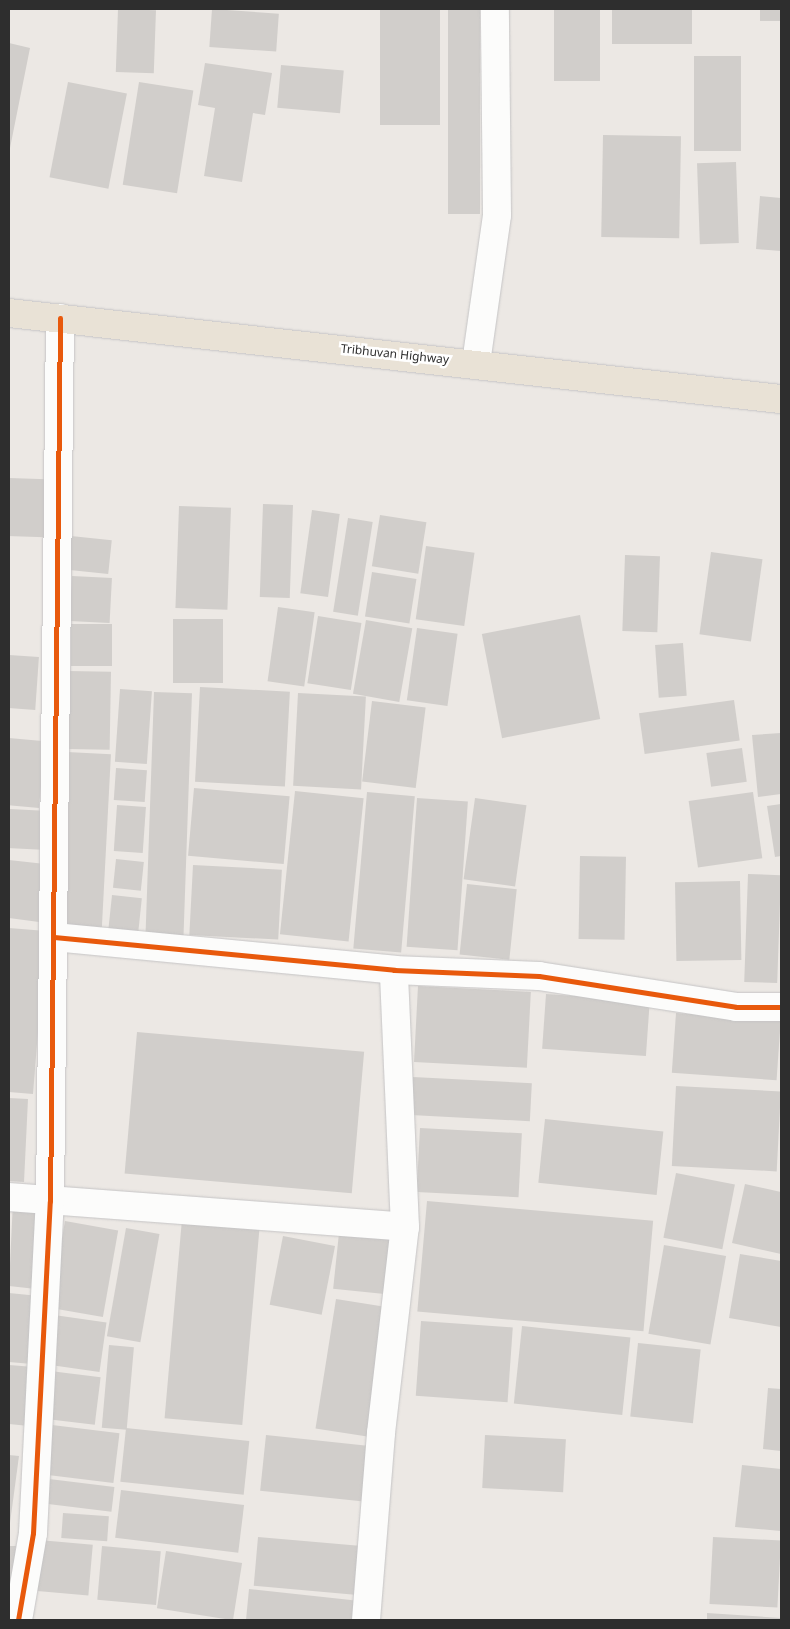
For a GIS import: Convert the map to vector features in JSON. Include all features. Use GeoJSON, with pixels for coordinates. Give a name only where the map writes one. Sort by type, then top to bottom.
{"type":"FeatureCollection","features":[{"type":"Feature","properties":{"kind":"highway","name":"Tribhuvan Highway"},"geometry":{"type":"LineString","coordinates":[[9,313],[476,363],[781,399]]}},
{"type":"Feature","properties":{"kind":"street"},"geometry":{"type":"LineString","coordinates":[[476,363],[497,216],[495,9]]}},
{"type":"Feature","properties":{"kind":"street"},"geometry":{"type":"LineString","coordinates":[[18,1620],[33,1533],[50,1201],[60,318]]}},
{"type":"Feature","properties":{"kind":"street"},"geometry":{"type":"LineString","coordinates":[[54,937],[394,970],[539,976],[736,1007],[781,1007]]}},
{"type":"Feature","properties":{"kind":"street"},"geometry":{"type":"LineString","coordinates":[[366,1620],[381,1433],[405,1227],[394,970]]}},
{"type":"Feature","properties":{"kind":"street"},"geometry":{"type":"LineString","coordinates":[[9,1196],[50,1201],[405,1227]]}},
{"type":"Feature","properties":{"kind":"building"},"geometry":{"type":"Polygon","coordinates":[[[118,9],[156,10],[154,73],[116,72],[118,9]]]}},
{"type":"Feature","properties":{"kind":"building"},"geometry":{"type":"Polygon","coordinates":[[[212,9],[279,14],[276,52],[209,47],[212,9]]]}},
{"type":"Feature","properties":{"kind":"building"},"geometry":{"type":"Polygon","coordinates":[[[380,9],[440,9],[440,125],[380,125],[380,9]]]}},
{"type":"Feature","properties":{"kind":"building"},"geometry":{"type":"Polygon","coordinates":[[[448,9],[480,9],[480,214],[448,214],[448,9]]]}},
{"type":"Feature","properties":{"kind":"building"},"geometry":{"type":"Polygon","coordinates":[[[554,9],[600,9],[600,81],[554,81],[554,9]]]}},
{"type":"Feature","properties":{"kind":"building"},"geometry":{"type":"Polygon","coordinates":[[[612,9],[692,9],[692,44],[612,44],[612,9]]]}},
{"type":"Feature","properties":{"kind":"building"},"geometry":{"type":"Polygon","coordinates":[[[760,9],[781,9],[781,21],[760,21],[760,9]]]}},
{"type":"Feature","properties":{"kind":"building"},"geometry":{"type":"Polygon","coordinates":[[[9,43],[30,48],[10,148],[9,148],[9,43]]]}},
{"type":"Feature","properties":{"kind":"building"},"geometry":{"type":"Polygon","coordinates":[[[694,56],[741,56],[741,151],[694,151],[694,56]]]}},
{"type":"Feature","properties":{"kind":"building"},"geometry":{"type":"Polygon","coordinates":[[[205,63],[272,73],[265,115],[253,113],[242,182],[204,176],[215,108],[198,105],[205,63]]]}},
{"type":"Feature","properties":{"kind":"building"},"geometry":{"type":"Polygon","coordinates":[[[281,65],[344,70],[340,113],[277,108],[281,65]]]}},
{"type":"Feature","properties":{"kind":"building"},"geometry":{"type":"Polygon","coordinates":[[[68,82],[127,93],[108,189],[49,177],[68,82]]]}},
{"type":"Feature","properties":{"kind":"building"},"geometry":{"type":"Polygon","coordinates":[[[139,82],[193,91],[177,193],[123,185],[139,82]]]}},
{"type":"Feature","properties":{"kind":"building"},"geometry":{"type":"Polygon","coordinates":[[[603,135],[681,136],[679,238],[601,237],[603,135]]]}},
{"type":"Feature","properties":{"kind":"building"},"geometry":{"type":"Polygon","coordinates":[[[736,162],[739,243],[700,244],[697,163],[736,162]]]}},
{"type":"Feature","properties":{"kind":"building"},"geometry":{"type":"Polygon","coordinates":[[[760,196],[781,198],[781,251],[756,249],[760,196]]]}},
{"type":"Feature","properties":{"kind":"building"},"geometry":{"type":"Polygon","coordinates":[[[9,478],[47,479],[45,537],[9,536],[9,478]]]}},
{"type":"Feature","properties":{"kind":"building"},"geometry":{"type":"Polygon","coordinates":[[[263,504],[293,505],[290,598],[260,597],[263,504]]]}},
{"type":"Feature","properties":{"kind":"building"},"geometry":{"type":"Polygon","coordinates":[[[179,506],[231,508],[227,610],[175,608],[179,506]]]}},
{"type":"Feature","properties":{"kind":"building"},"geometry":{"type":"Polygon","coordinates":[[[312,510],[340,514],[328,597],[300,593],[312,510]]]}},
{"type":"Feature","properties":{"kind":"building"},"geometry":{"type":"Polygon","coordinates":[[[380,515],[426,522],[418,574],[372,566],[380,515]]]}},
{"type":"Feature","properties":{"kind":"building"},"geometry":{"type":"Polygon","coordinates":[[[348,518],[373,522],[358,616],[333,612],[348,518]]]}},
{"type":"Feature","properties":{"kind":"building"},"geometry":{"type":"Polygon","coordinates":[[[71,536],[112,540],[108,574],[67,570],[71,536]]]}},
{"type":"Feature","properties":{"kind":"building"},"geometry":{"type":"Polygon","coordinates":[[[426,546],[475,553],[464,626],[416,619],[426,546]]]}},
{"type":"Feature","properties":{"kind":"building"},"geometry":{"type":"Polygon","coordinates":[[[711,552],[762,559],[751,641],[699,634],[711,552]]]}},
{"type":"Feature","properties":{"kind":"building"},"geometry":{"type":"Polygon","coordinates":[[[625,555],[660,556],[657,632],[622,631],[625,555]]]}},
{"type":"Feature","properties":{"kind":"building"},"geometry":{"type":"Polygon","coordinates":[[[372,572],[416,579],[409,623],[365,616],[372,572]]]}},
{"type":"Feature","properties":{"kind":"building"},"geometry":{"type":"Polygon","coordinates":[[[72,576],[112,578],[110,623],[70,621],[72,576]]]}},
{"type":"Feature","properties":{"kind":"building"},"geometry":{"type":"Polygon","coordinates":[[[278,607],[315,612],[304,686],[268,681],[278,607]]]}},
{"type":"Feature","properties":{"kind":"building"},"geometry":{"type":"Polygon","coordinates":[[[580,615],[600,719],[502,738],[482,634],[580,615]]]}},
{"type":"Feature","properties":{"kind":"building"},"geometry":{"type":"Polygon","coordinates":[[[318,616],[361,623],[351,690],[307,683],[318,616]]]}},
{"type":"Feature","properties":{"kind":"building"},"geometry":{"type":"Polygon","coordinates":[[[173,619],[223,619],[223,683],[173,683],[173,619]]]}},
{"type":"Feature","properties":{"kind":"building"},"geometry":{"type":"Polygon","coordinates":[[[366,620],[412,628],[399,702],[353,694],[366,620]]]}},
{"type":"Feature","properties":{"kind":"building"},"geometry":{"type":"Polygon","coordinates":[[[71,624],[112,624],[112,666],[71,666],[71,624]]]}},
{"type":"Feature","properties":{"kind":"building"},"geometry":{"type":"Polygon","coordinates":[[[417,628],[458,634],[447,706],[407,700],[417,628]]]}},
{"type":"Feature","properties":{"kind":"building"},"geometry":{"type":"Polygon","coordinates":[[[683,643],[687,696],[659,698],[655,645],[683,643]]]}},
{"type":"Feature","properties":{"kind":"building"},"geometry":{"type":"Polygon","coordinates":[[[9,655],[39,657],[35,710],[9,708],[9,655]]]}},
{"type":"Feature","properties":{"kind":"building"},"geometry":{"type":"Polygon","coordinates":[[[68,671],[111,672],[110,750],[67,749],[68,671]]]}},
{"type":"Feature","properties":{"kind":"building"},"geometry":{"type":"Polygon","coordinates":[[[200,687],[290,692],[285,787],[195,782],[200,687]]]}},
{"type":"Feature","properties":{"kind":"building"},"geometry":{"type":"Polygon","coordinates":[[[120,689],[152,691],[147,764],[115,762],[120,689]]]}},
{"type":"Feature","properties":{"kind":"building"},"geometry":{"type":"Polygon","coordinates":[[[154,692],[192,693],[183,936],[146,935],[154,692]]]}},
{"type":"Feature","properties":{"kind":"building"},"geometry":{"type":"Polygon","coordinates":[[[298,693],[366,697],[361,789],[293,786],[298,693]]]}},
{"type":"Feature","properties":{"kind":"building"},"geometry":{"type":"Polygon","coordinates":[[[734,700],[740,741],[645,754],[639,713],[734,700]]]}},
{"type":"Feature","properties":{"kind":"building"},"geometry":{"type":"Polygon","coordinates":[[[372,701],[426,708],[416,788],[362,781],[372,701]]]}},
{"type":"Feature","properties":{"kind":"building"},"geometry":{"type":"Polygon","coordinates":[[[781,733],[781,794],[758,797],[752,735],[781,733]]]}},
{"type":"Feature","properties":{"kind":"building"},"geometry":{"type":"Polygon","coordinates":[[[9,738],[45,741],[39,808],[9,805],[9,738]]]}},
{"type":"Feature","properties":{"kind":"building"},"geometry":{"type":"Polygon","coordinates":[[[742,748],[747,782],[711,787],[706,753],[742,748]]]}},
{"type":"Feature","properties":{"kind":"building"},"geometry":{"type":"Polygon","coordinates":[[[67,752],[111,754],[102,927],[58,925],[67,752]]]}},
{"type":"Feature","properties":{"kind":"building"},"geometry":{"type":"Polygon","coordinates":[[[116,768],[147,770],[145,802],[114,800],[116,768]]]}},
{"type":"Feature","properties":{"kind":"building"},"geometry":{"type":"Polygon","coordinates":[[[194,788],[290,796],[284,864],[188,856],[194,788]]]}},
{"type":"Feature","properties":{"kind":"building"},"geometry":{"type":"Polygon","coordinates":[[[295,791],[364,798],[349,941],[280,934],[295,791]]]}},
{"type":"Feature","properties":{"kind":"building"},"geometry":{"type":"Polygon","coordinates":[[[367,792],[415,796],[401,953],[353,948],[367,792]]]}},
{"type":"Feature","properties":{"kind":"building"},"geometry":{"type":"Polygon","coordinates":[[[753,792],[762,858],[698,867],[689,801],[753,792]]]}},
{"type":"Feature","properties":{"kind":"building"},"geometry":{"type":"Polygon","coordinates":[[[417,798],[468,802],[457,950],[407,947],[417,798]]]}},
{"type":"Feature","properties":{"kind":"building"},"geometry":{"type":"Polygon","coordinates":[[[475,798],[526,805],[515,886],[464,879],[475,798]]]}},
{"type":"Feature","properties":{"kind":"building"},"geometry":{"type":"Polygon","coordinates":[[[781,804],[781,856],[775,857],[767,806],[781,804]]]}},
{"type":"Feature","properties":{"kind":"building"},"geometry":{"type":"Polygon","coordinates":[[[117,805],[146,807],[143,853],[114,851],[117,805]]]}},
{"type":"Feature","properties":{"kind":"building"},"geometry":{"type":"Polygon","coordinates":[[[9,809],[44,811],[42,850],[9,848],[9,809]]]}},
{"type":"Feature","properties":{"kind":"building"},"geometry":{"type":"Polygon","coordinates":[[[580,856],[626,857],[625,940],[579,939],[580,856]]]}},
{"type":"Feature","properties":{"kind":"building"},"geometry":{"type":"Polygon","coordinates":[[[116,859],[144,862],[141,891],[113,888],[116,859]]]}},
{"type":"Feature","properties":{"kind":"building"},"geometry":{"type":"Polygon","coordinates":[[[9,860],[45,864],[39,922],[9,918],[9,860]]]}},
{"type":"Feature","properties":{"kind":"building"},"geometry":{"type":"Polygon","coordinates":[[[193,865],[282,870],[278,940],[189,935],[193,865]]]}},
{"type":"Feature","properties":{"kind":"building"},"geometry":{"type":"Polygon","coordinates":[[[748,874],[781,875],[777,983],[744,982],[748,874]]]}},
{"type":"Feature","properties":{"kind":"building"},"geometry":{"type":"Polygon","coordinates":[[[740,881],[741,960],[676,961],[675,882],[740,881]]]}},
{"type":"Feature","properties":{"kind":"building"},"geometry":{"type":"Polygon","coordinates":[[[467,884],[517,889],[509,960],[460,955],[467,884]]]}},
{"type":"Feature","properties":{"kind":"building"},"geometry":{"type":"Polygon","coordinates":[[[112,895],[142,898],[138,934],[108,931],[112,895]]]}},
{"type":"Feature","properties":{"kind":"building"},"geometry":{"type":"Polygon","coordinates":[[[9,928],[46,931],[33,1094],[9,1092],[9,928]]]}},
{"type":"Feature","properties":{"kind":"building"},"geometry":{"type":"Polygon","coordinates":[[[418,986],[531,992],[527,1068],[414,1062],[418,986]]]}},
{"type":"Feature","properties":{"kind":"building"},"geometry":{"type":"Polygon","coordinates":[[[546,994],[650,1001],[646,1056],[542,1049],[546,994]]]}},
{"type":"Feature","properties":{"kind":"building"},"geometry":{"type":"Polygon","coordinates":[[[676,1013],[781,1020],[777,1080],[672,1073],[676,1013]]]}},
{"type":"Feature","properties":{"kind":"building"},"geometry":{"type":"Polygon","coordinates":[[[137,1032],[364,1052],[352,1193],[125,1173],[137,1032]]]}},
{"type":"Feature","properties":{"kind":"building"},"geometry":{"type":"Polygon","coordinates":[[[413,1077],[532,1083],[530,1121],[411,1115],[413,1077]]]}},
{"type":"Feature","properties":{"kind":"building"},"geometry":{"type":"Polygon","coordinates":[[[676,1086],[781,1091],[777,1171],[672,1166],[676,1086]]]}},
{"type":"Feature","properties":{"kind":"building"},"geometry":{"type":"Polygon","coordinates":[[[9,1098],[28,1099],[24,1182],[9,1181],[9,1098]]]}},
{"type":"Feature","properties":{"kind":"building"},"geometry":{"type":"Polygon","coordinates":[[[545,1119],[663,1131],[657,1195],[538,1183],[545,1119]]]}},
{"type":"Feature","properties":{"kind":"building"},"geometry":{"type":"Polygon","coordinates":[[[420,1128],[522,1133],[519,1197],[417,1192],[420,1128]]]}},
{"type":"Feature","properties":{"kind":"building"},"geometry":{"type":"Polygon","coordinates":[[[676,1173],[735,1184],[722,1249],[663,1238],[676,1173]]]}},
{"type":"Feature","properties":{"kind":"building"},"geometry":{"type":"Polygon","coordinates":[[[745,1184],[781,1192],[781,1254],[732,1243],[745,1184]]]}},
{"type":"Feature","properties":{"kind":"building"},"geometry":{"type":"Polygon","coordinates":[[[13,1201],[46,1205],[36,1289],[9,1286],[13,1201]]]}},
{"type":"Feature","properties":{"kind":"building"},"geometry":{"type":"Polygon","coordinates":[[[427,1201],[653,1221],[643,1331],[417,1312],[427,1201]]]}},
{"type":"Feature","properties":{"kind":"building"},"geometry":{"type":"Polygon","coordinates":[[[182,1219],[260,1226],[242,1425],[165,1418],[182,1219]]]}},
{"type":"Feature","properties":{"kind":"building"},"geometry":{"type":"Polygon","coordinates":[[[65,1221],[118,1230],[103,1317],[50,1308],[65,1221]]]}},
{"type":"Feature","properties":{"kind":"building"},"geometry":{"type":"Polygon","coordinates":[[[126,1228],[159,1234],[140,1342],[107,1336],[126,1228]]]}},
{"type":"Feature","properties":{"kind":"building"},"geometry":{"type":"Polygon","coordinates":[[[339,1233],[398,1239],[392,1295],[333,1289],[339,1233]]]}},
{"type":"Feature","properties":{"kind":"building"},"geometry":{"type":"Polygon","coordinates":[[[283,1236],[335,1246],[322,1315],[270,1305],[283,1236]]]}},
{"type":"Feature","properties":{"kind":"building"},"geometry":{"type":"Polygon","coordinates":[[[664,1245],[726,1256],[710,1345],[648,1334],[664,1245]]]}},
{"type":"Feature","properties":{"kind":"building"},"geometry":{"type":"Polygon","coordinates":[[[740,1254],[781,1261],[781,1327],[729,1318],[740,1254]]]}},
{"type":"Feature","properties":{"kind":"building"},"geometry":{"type":"Polygon","coordinates":[[[9,1293],[39,1296],[32,1364],[9,1362],[9,1293]]]}},
{"type":"Feature","properties":{"kind":"building"},"geometry":{"type":"Polygon","coordinates":[[[336,1299],[389,1307],[369,1437],[316,1428],[336,1299]]]}},
{"type":"Feature","properties":{"kind":"building"},"geometry":{"type":"Polygon","coordinates":[[[54,1315],[106,1322],[100,1372],[47,1365],[54,1315]]]}},
{"type":"Feature","properties":{"kind":"building"},"geometry":{"type":"Polygon","coordinates":[[[421,1321],[513,1327],[508,1402],[416,1396],[421,1321]]]}},
{"type":"Feature","properties":{"kind":"building"},"geometry":{"type":"Polygon","coordinates":[[[522,1326],[630,1337],[622,1415],[514,1404],[522,1326]]]}},
{"type":"Feature","properties":{"kind":"building"},"geometry":{"type":"Polygon","coordinates":[[[638,1343],[701,1350],[693,1423],[630,1417],[638,1343]]]}},
{"type":"Feature","properties":{"kind":"building"},"geometry":{"type":"Polygon","coordinates":[[[109,1345],[134,1347],[127,1430],[102,1428],[109,1345]]]}},
{"type":"Feature","properties":{"kind":"building"},"geometry":{"type":"Polygon","coordinates":[[[9,1365],[34,1367],[29,1426],[9,1424],[9,1365]]]}},
{"type":"Feature","properties":{"kind":"building"},"geometry":{"type":"Polygon","coordinates":[[[50,1371],[101,1377],[95,1425],[44,1419],[50,1371]]]}},
{"type":"Feature","properties":{"kind":"building"},"geometry":{"type":"Polygon","coordinates":[[[768,1388],[781,1389],[781,1451],[763,1449],[768,1388]]]}},
{"type":"Feature","properties":{"kind":"building"},"geometry":{"type":"Polygon","coordinates":[[[52,1425],[119,1433],[113,1483],[46,1475],[52,1425]]]}},
{"type":"Feature","properties":{"kind":"building"},"geometry":{"type":"Polygon","coordinates":[[[126,1428],[249,1441],[244,1495],[120,1482],[126,1428]]]}},
{"type":"Feature","properties":{"kind":"building"},"geometry":{"type":"Polygon","coordinates":[[[266,1435],[374,1446],[369,1502],[260,1491],[266,1435]]]}},
{"type":"Feature","properties":{"kind":"building"},"geometry":{"type":"Polygon","coordinates":[[[485,1435],[566,1439],[563,1492],[482,1488],[485,1435]]]}},
{"type":"Feature","properties":{"kind":"building"},"geometry":{"type":"Polygon","coordinates":[[[9,1455],[19,1456],[10,1523],[9,1523],[9,1455]]]}},
{"type":"Feature","properties":{"kind":"building"},"geometry":{"type":"Polygon","coordinates":[[[742,1465],[781,1469],[781,1531],[735,1527],[742,1465]]]}},
{"type":"Feature","properties":{"kind":"building"},"geometry":{"type":"Polygon","coordinates":[[[41,1478],[114,1487],[111,1512],[38,1503],[41,1478]]]}},
{"type":"Feature","properties":{"kind":"building"},"geometry":{"type":"Polygon","coordinates":[[[121,1490],[244,1505],[238,1553],[115,1538],[121,1490]]]}},
{"type":"Feature","properties":{"kind":"building"},"geometry":{"type":"Polygon","coordinates":[[[63,1513],[109,1516],[107,1541],[61,1538],[63,1513]]]}},
{"type":"Feature","properties":{"kind":"building"},"geometry":{"type":"Polygon","coordinates":[[[258,1537],[365,1546],[360,1595],[254,1586],[258,1537]]]}},
{"type":"Feature","properties":{"kind":"building"},"geometry":{"type":"Polygon","coordinates":[[[713,1537],[781,1541],[777,1607],[709,1604],[713,1537]]]}},
{"type":"Feature","properties":{"kind":"building"},"geometry":{"type":"Polygon","coordinates":[[[39,1540],[93,1545],[88,1596],[35,1591],[39,1540]]]}},
{"type":"Feature","properties":{"kind":"building"},"geometry":{"type":"Polygon","coordinates":[[[9,1546],[16,1546],[10,1598],[9,1598],[9,1546]]]}},
{"type":"Feature","properties":{"kind":"building"},"geometry":{"type":"Polygon","coordinates":[[[102,1546],[161,1551],[156,1605],[97,1600],[102,1546]]]}},
{"type":"Feature","properties":{"kind":"building"},"geometry":{"type":"Polygon","coordinates":[[[166,1551],[242,1563],[233,1620],[157,1608],[166,1551]]]}},
{"type":"Feature","properties":{"kind":"building"},"geometry":{"type":"Polygon","coordinates":[[[249,1589],[360,1601],[358,1620],[246,1620],[249,1589]]]}},
{"type":"Feature","properties":{"kind":"building"},"geometry":{"type":"Polygon","coordinates":[[[707,1613],[781,1618],[781,1620],[707,1620],[707,1613]]]}},
{"type":"Feature","properties":{"kind":"cycle path"},"geometry":{"type":"LineString","coordinates":[[18,1620],[33,1533],[50,1201],[60,318]]}},
{"type":"Feature","properties":{"kind":"cycle path"},"geometry":{"type":"LineString","coordinates":[[54,937],[394,970],[539,976],[736,1007],[781,1007]]}}]}
